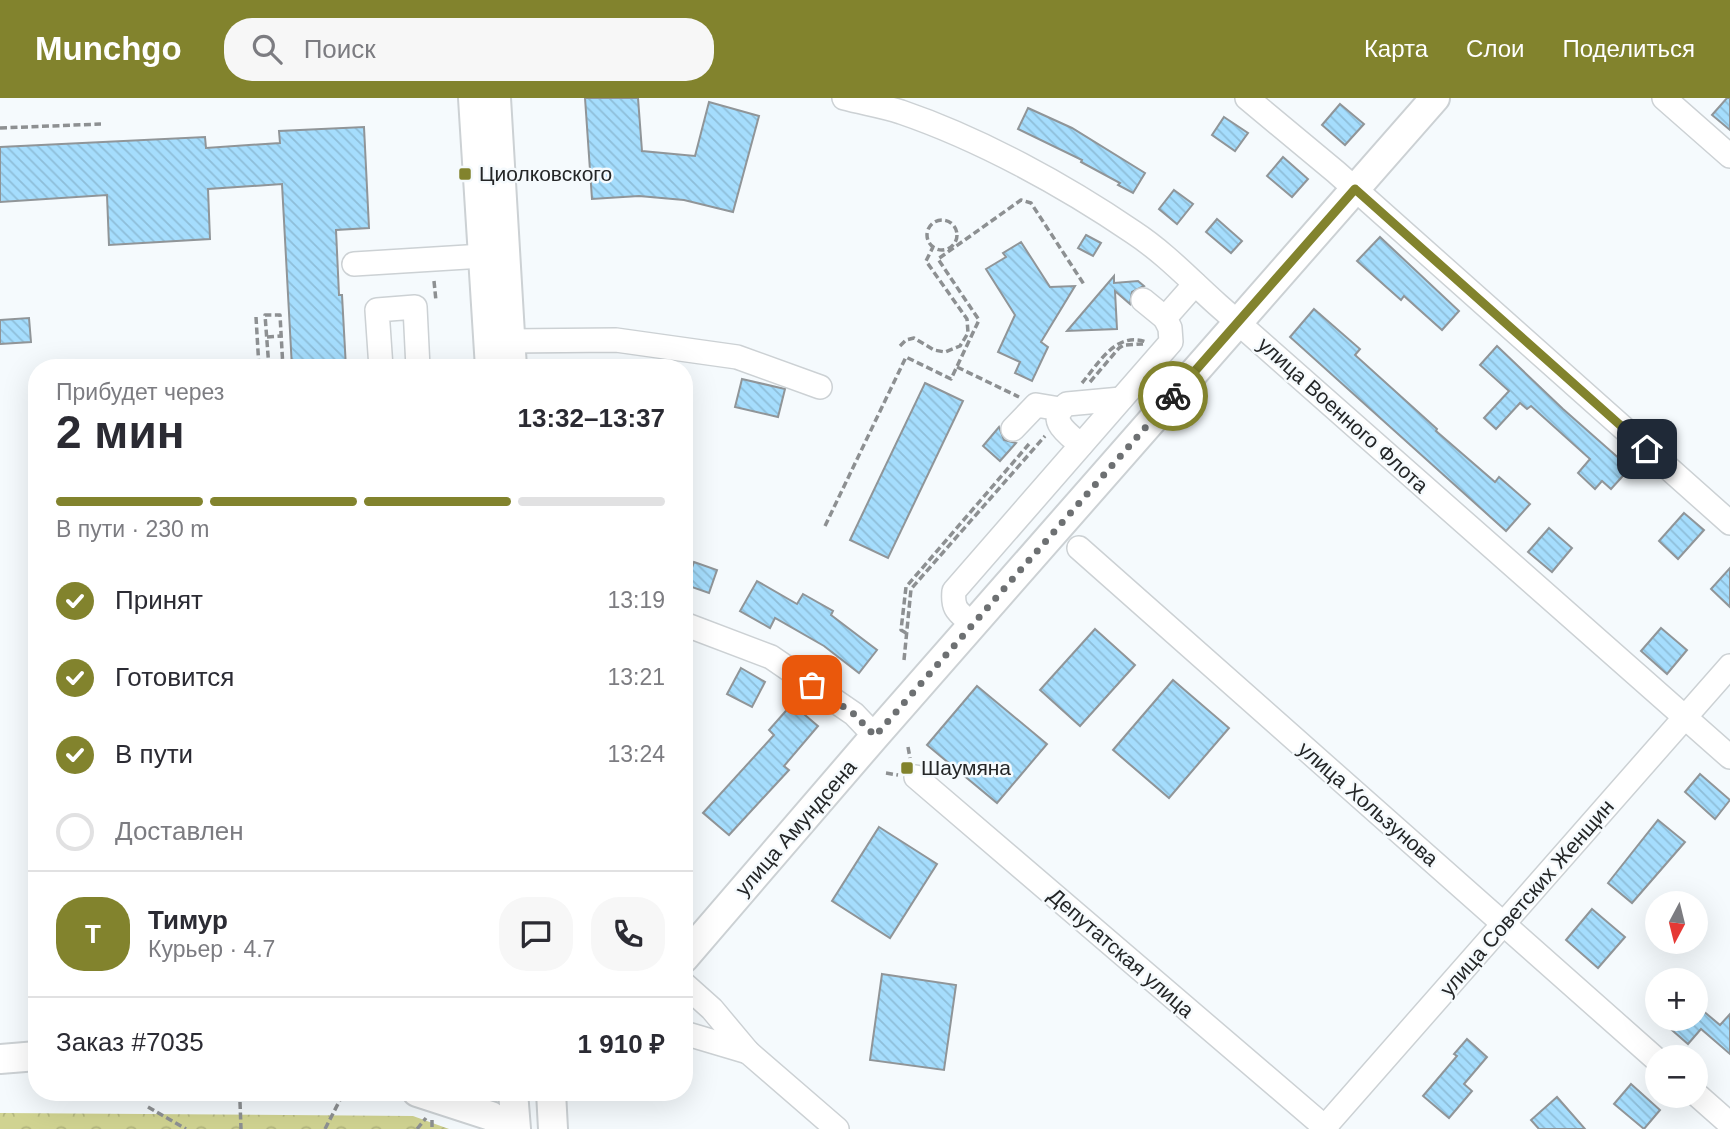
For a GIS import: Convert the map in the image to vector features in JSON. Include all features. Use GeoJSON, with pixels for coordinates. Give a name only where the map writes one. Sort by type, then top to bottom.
{"type":"FeatureCollection","features":[{"type":"Feature","properties":{"kind":"main road"},"geometry":{"type":"LineString","coordinates":[[473,98],[489,359]]}},
{"type":"Feature","properties":{"kind":"main road"},"geometry":{"type":"LineString","coordinates":[[496,98],[511,354]]}},
{"type":"Feature","properties":{"kind":"main road","name":"улица Амундсена"},"geometry":{"type":"LineString","coordinates":[[693,948],[1435,98]]}},
{"type":"Feature","properties":{"kind":"main road"},"geometry":{"type":"LineString","coordinates":[[0,1059],[28,1057]]}},
{"type":"Feature","properties":{"kind":"main road"},"geometry":{"type":"LineString","coordinates":[[445,1101],[491,1116],[509,1129]]}},
{"type":"Feature","properties":{"kind":"main road"},"geometry":{"type":"LineString","coordinates":[[514,1101],[516,1129]]}},
{"type":"Feature","properties":{"kind":"main road"},"geometry":{"type":"LineString","coordinates":[[551,1101],[553,1129]]}},
{"type":"Feature","properties":{"kind":"street","name":"улица Военного Флота"},"geometry":{"type":"LineString","coordinates":[[844,98],[901,105],[1024,167],[1134,232],[1174,264],[1730,757]]}},
{"type":"Feature","properties":{"kind":"street"},"geometry":{"type":"LineString","coordinates":[[1247,98],[1355,189],[1730,523]]}},
{"type":"Feature","properties":{"kind":"street"},"geometry":{"type":"LineString","coordinates":[[1664,98],[1730,156]]}},
{"type":"Feature","properties":{"kind":"street"},"geometry":{"type":"LineString","coordinates":[[354,264],[483,256]]}},
{"type":"Feature","properties":{"kind":"street"},"geometry":{"type":"LineString","coordinates":[[1165,318],[1195,284]]}},
{"type":"Feature","properties":{"kind":"street"},"geometry":{"type":"LineString","coordinates":[[973,625],[955,609],[954,591],[1171,342],[1170,328],[1165,318],[1143,300]]}},
{"type":"Feature","properties":{"kind":"street"},"geometry":{"type":"LineString","coordinates":[[380,359],[377,310],[415,307],[418,359]]}},
{"type":"Feature","properties":{"kind":"street"},"geometry":{"type":"LineString","coordinates":[[511,354],[616,340],[737,357],[820,387]]}},
{"type":"Feature","properties":{"kind":"street"},"geometry":{"type":"LineString","coordinates":[[1023,435],[1036,405],[1062,411],[1121,399]]}},
{"type":"Feature","properties":{"kind":"street"},"geometry":{"type":"LineString","coordinates":[[1062,411],[1067,433],[1081,445]]}},
{"type":"Feature","properties":{"kind":"street","name":"улица Хользунова"},"geometry":{"type":"LineString","coordinates":[[1079,548],[1645,1049]]}},
{"type":"Feature","properties":{"kind":"street"},"geometry":{"type":"LineString","coordinates":[[693,627],[771,657],[854,714],[875,736]]}},
{"type":"Feature","properties":{"kind":"street","name":"улица Советских Женщин"},"geometry":{"type":"LineString","coordinates":[[1325,1128],[1730,666]]}},
{"type":"Feature","properties":{"kind":"street","name":"Депутатская улица"},"geometry":{"type":"LineString","coordinates":[[916,777],[1325,1128]]}},
{"type":"Feature","properties":{"kind":"street"},"geometry":{"type":"LineString","coordinates":[[693,992],[712,1009],[748,1052],[837,1129]]}},
{"type":"Feature","properties":{"kind":"street"},"geometry":{"type":"LineString","coordinates":[[693,1036],[748,1052]]}},
{"type":"Feature","properties":{"kind":"street"},"geometry":{"type":"LineString","coordinates":[[1708,1105],[1730,1125]]}},
{"type":"Feature","properties":{"kind":"path"},"geometry":{"type":"LineString","coordinates":[[0,128],[101,124]]}},
{"type":"Feature","properties":{"kind":"path"},"geometry":{"type":"LineString","coordinates":[[825,526],[906,357],[951,379],[979,320],[938,259],[1021,200],[1031,203],[1085,286]]}},
{"type":"Feature","properties":{"kind":"path"},"geometry":{"type":"LineString","coordinates":[[940,220],[953,224],[958,236],[952,249],[933,247],[928,241],[927,234],[934,223],[940,220]]}},
{"type":"Feature","properties":{"kind":"path"},"geometry":{"type":"LineString","coordinates":[[933,247],[926,261],[967,319],[969,337]]}},
{"type":"Feature","properties":{"kind":"path"},"geometry":{"type":"LineString","coordinates":[[268,359],[265,315],[280,315],[282,359]]}},
{"type":"Feature","properties":{"kind":"path"},"geometry":{"type":"LineString","coordinates":[[256,317],[258,359]]}},
{"type":"Feature","properties":{"kind":"path"},"geometry":{"type":"LineString","coordinates":[[267,337],[281,336]]}},
{"type":"Feature","properties":{"kind":"path"},"geometry":{"type":"LineString","coordinates":[[900,346],[906,340],[914,338],[934,350],[945,352],[960,346],[969,337]]}},
{"type":"Feature","properties":{"kind":"path"},"geometry":{"type":"LineString","coordinates":[[904,660],[911,589],[1115,345],[1137,338],[1151,343],[1119,348],[1062,411]]}},
{"type":"Feature","properties":{"kind":"path"},"geometry":{"type":"LineString","coordinates":[[957,367],[1036,405]]}},
{"type":"Feature","properties":{"kind":"path"},"geometry":{"type":"LineString","coordinates":[[906,634],[901,630],[906,587],[1023,435]]}},
{"type":"Feature","properties":{"kind":"path"},"geometry":{"type":"LineString","coordinates":[[325,1129],[339,1101]]}},
{"type":"Feature","properties":{"kind":"path"},"geometry":{"type":"LineString","coordinates":[[240,1102],[241,1129]]}},
{"type":"Feature","properties":{"kind":"path"},"geometry":{"type":"LineString","coordinates":[[149,1107],[186,1129]]}},
{"type":"Feature","properties":{"kind":"green space"},"geometry":{"type":"Polygon","coordinates":[[[0,1113],[413,1116],[449,1129],[0,1129],[0,1113]]]}},
{"type":"Feature","properties":{"kind":"building"},"geometry":{"type":"Polygon","coordinates":[[[585,98],[638,98],[642,151],[695,156],[709,102],[759,116],[733,212],[684,200],[639,196],[592,199],[585,98]]]}},
{"type":"Feature","properties":{"kind":"building"},"geometry":{"type":"Polygon","coordinates":[[[1730,98],[1730,130],[1712,115],[1730,98]]]}},
{"type":"Feature","properties":{"kind":"building"},"geometry":{"type":"Polygon","coordinates":[[[1340,104],[1364,124],[1345,145],[1322,125],[1340,104]]]}},
{"type":"Feature","properties":{"kind":"building"},"geometry":{"type":"Polygon","coordinates":[[[1028,108],[1072,128],[1145,173],[1133,193],[1081,162],[1082,160],[1018,129],[1028,108]]]}},
{"type":"Feature","properties":{"kind":"building"},"geometry":{"type":"Polygon","coordinates":[[[1224,117],[1248,133],[1235,151],[1212,135],[1224,117]]]}},
{"type":"Feature","properties":{"kind":"building"},"geometry":{"type":"Polygon","coordinates":[[[364,127],[369,228],[336,230],[346,359],[292,359],[282,184],[208,189],[210,239],[109,245],[107,195],[0,202],[0,147],[205,137],[206,148],[280,143],[279,131],[364,127]]]}},
{"type":"Feature","properties":{"kind":"building"},"geometry":{"type":"Polygon","coordinates":[[[1283,157],[1308,179],[1292,197],[1267,176],[1283,157]]]}},
{"type":"Feature","properties":{"kind":"building"},"geometry":{"type":"Polygon","coordinates":[[[1174,190],[1193,204],[1177,224],[1159,209],[1174,190]]]}},
{"type":"Feature","properties":{"kind":"building"},"geometry":{"type":"Polygon","coordinates":[[[1217,219],[1242,241],[1231,253],[1206,232],[1217,219]]]}},
{"type":"Feature","properties":{"kind":"building"},"geometry":{"type":"Polygon","coordinates":[[[1086,235],[1101,243],[1093,256],[1078,248],[1086,235]]]}},
{"type":"Feature","properties":{"kind":"building"},"geometry":{"type":"Polygon","coordinates":[[[1380,237],[1459,311],[1442,330],[1404,296],[1401,300],[1357,261],[1380,237]]]}},
{"type":"Feature","properties":{"kind":"building"},"geometry":{"type":"Polygon","coordinates":[[[1021,242],[1050,287],[1075,286],[1041,342],[1048,347],[1032,381],[1015,373],[1020,362],[998,352],[1015,315],[986,269],[1006,257],[1003,253],[1021,242]]]}},
{"type":"Feature","properties":{"kind":"building"},"geometry":{"type":"Polygon","coordinates":[[[1114,276],[1114,283],[1138,281],[1144,286],[1132,292],[1130,304],[1115,291],[1117,329],[1067,331],[1114,276]]]}},
{"type":"Feature","properties":{"kind":"building"},"geometry":{"type":"Polygon","coordinates":[[[1314,309],[1360,349],[1355,355],[1437,429],[1436,431],[1495,482],[1499,477],[1530,504],[1506,531],[1290,337],[1314,309]]]}},
{"type":"Feature","properties":{"kind":"building"},"geometry":{"type":"Polygon","coordinates":[[[29,318],[31,342],[0,344],[0,320],[29,318]]]}},
{"type":"Feature","properties":{"kind":"building"},"geometry":{"type":"Polygon","coordinates":[[[1497,346],[1630,468],[1611,489],[1602,481],[1595,489],[1578,473],[1590,459],[1531,406],[1527,409],[1520,403],[1496,429],[1484,418],[1509,391],[1480,365],[1497,346]]]}},
{"type":"Feature","properties":{"kind":"building"},"geometry":{"type":"Polygon","coordinates":[[[742,379],[785,389],[778,417],[735,407],[742,379]]]}},
{"type":"Feature","properties":{"kind":"building"},"geometry":{"type":"Polygon","coordinates":[[[925,383],[963,401],[888,558],[850,540],[925,383]]]}},
{"type":"Feature","properties":{"kind":"building"},"geometry":{"type":"Polygon","coordinates":[[[999,427],[1004,440],[1016,443],[1000,461],[983,446],[999,427]]]}},
{"type":"Feature","properties":{"kind":"building"},"geometry":{"type":"Polygon","coordinates":[[[1684,513],[1704,530],[1678,559],[1659,541],[1684,513]]]}},
{"type":"Feature","properties":{"kind":"building"},"geometry":{"type":"Polygon","coordinates":[[[1549,528],[1572,548],[1552,572],[1528,552],[1549,528]]]}},
{"type":"Feature","properties":{"kind":"building"},"geometry":{"type":"Polygon","coordinates":[[[694,562],[717,570],[709,593],[693,587],[694,562]]]}},
{"type":"Feature","properties":{"kind":"building"},"geometry":{"type":"Polygon","coordinates":[[[1730,568],[1730,607],[1711,589],[1730,568]]]}},
{"type":"Feature","properties":{"kind":"building"},"geometry":{"type":"Polygon","coordinates":[[[757,581],[797,604],[803,594],[833,611],[831,615],[877,650],[859,673],[824,646],[775,618],[770,628],[740,611],[757,581]]]}},
{"type":"Feature","properties":{"kind":"building"},"geometry":{"type":"Polygon","coordinates":[[[1661,628],[1687,650],[1667,674],[1641,651],[1661,628]]]}},
{"type":"Feature","properties":{"kind":"building"},"geometry":{"type":"Polygon","coordinates":[[[1095,629],[1135,665],[1080,726],[1040,690],[1095,629]]]}},
{"type":"Feature","properties":{"kind":"building"},"geometry":{"type":"Polygon","coordinates":[[[741,668],[765,682],[752,707],[727,694],[741,668]]]}},
{"type":"Feature","properties":{"kind":"building"},"geometry":{"type":"Polygon","coordinates":[[[1173,680],[1229,728],[1169,798],[1113,750],[1173,680]]]}},
{"type":"Feature","properties":{"kind":"building"},"geometry":{"type":"Polygon","coordinates":[[[977,686],[1047,744],[997,803],[927,745],[977,686]]]}},
{"type":"Feature","properties":{"kind":"building"},"geometry":{"type":"Polygon","coordinates":[[[792,704],[818,726],[784,766],[789,770],[729,835],[703,813],[774,735],[769,730],[792,704]]]}},
{"type":"Feature","properties":{"kind":"building"},"geometry":{"type":"Polygon","coordinates":[[[1700,774],[1730,800],[1715,819],[1685,792],[1700,774]]]}},
{"type":"Feature","properties":{"kind":"building"},"geometry":{"type":"Polygon","coordinates":[[[1658,820],[1685,842],[1632,903],[1608,883],[1658,820]]]}},
{"type":"Feature","properties":{"kind":"building"},"geometry":{"type":"Polygon","coordinates":[[[879,827],[937,864],[890,938],[832,901],[879,827]]]}},
{"type":"Feature","properties":{"kind":"building"},"geometry":{"type":"Polygon","coordinates":[[[1592,909],[1625,937],[1598,968],[1566,940],[1592,909]]]}},
{"type":"Feature","properties":{"kind":"building"},"geometry":{"type":"Polygon","coordinates":[[[882,974],[956,985],[944,1070],[870,1060],[882,974]]]}},
{"type":"Feature","properties":{"kind":"building"},"geometry":{"type":"Polygon","coordinates":[[[1730,1014],[1730,1054],[1703,1031],[1708,1031],[1708,1015],[1720,1025],[1730,1014]]]}},
{"type":"Feature","properties":{"kind":"building"},"geometry":{"type":"Polygon","coordinates":[[[1673,1031],[1699,1031],[1688,1044],[1673,1031]]]}},
{"type":"Feature","properties":{"kind":"building"},"geometry":{"type":"Polygon","coordinates":[[[1467,1039],[1487,1057],[1464,1084],[1472,1091],[1449,1118],[1423,1096],[1457,1056],[1454,1054],[1467,1039]]]}},
{"type":"Feature","properties":{"kind":"building"},"geometry":{"type":"Polygon","coordinates":[[[1631,1084],[1645,1097],[1645,1108],[1660,1110],[1644,1129],[1614,1104],[1631,1084]]]}},
{"type":"Feature","properties":{"kind":"building"},"geometry":{"type":"Polygon","coordinates":[[[1557,1097],[1585,1129],[1539,1129],[1531,1120],[1557,1097]]]}},
{"type":"Feature","properties":{"kind":"way so far"},"geometry":{"type":"LineString","coordinates":[[812,685],[854,714],[875,736],[1173,396]]}},
{"type":"Feature","properties":{"kind":"place","name":"Циолковского"},"geometry":{"type":"Point","coordinates":[465,174]}},
{"type":"Feature","properties":{"kind":"place","name":"Шаумяна"},"geometry":{"type":"Point","coordinates":[907,768]}},
{"type":"Feature","properties":{"kind":"route"},"geometry":{"type":"LineString","coordinates":[[1173,396],[1355,189],[1647,449]]}}]}
